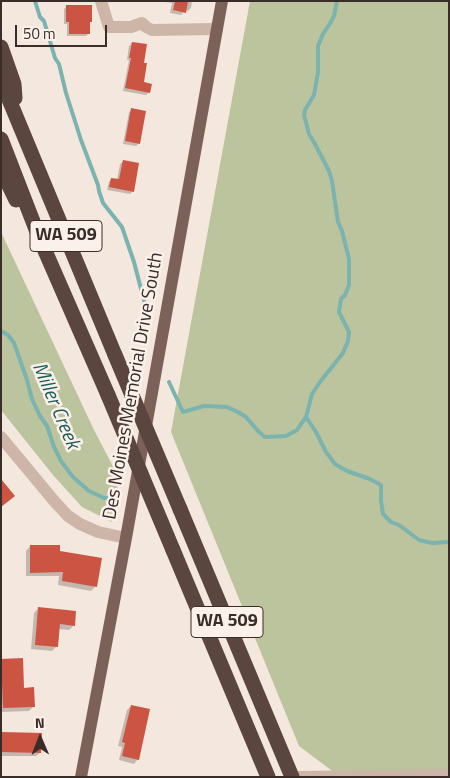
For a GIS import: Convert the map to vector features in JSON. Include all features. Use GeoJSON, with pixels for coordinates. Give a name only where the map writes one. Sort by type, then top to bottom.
{"type":"FeatureCollection","features":[{"type":"Feature","properties":{"kind":"highway"},"geometry":{"type":"LineString","coordinates":[[1,46],[14,84],[16,117]]}},
{"type":"Feature","properties":{"kind":"highway","name":"WA 509"},"geometry":{"type":"LineString","coordinates":[[1,80],[292,777]]}},
{"type":"Feature","properties":{"kind":"highway","name":"WA 509"},"geometry":{"type":"LineString","coordinates":[[1,139],[39,237],[108,395],[268,777]]}},
{"type":"Feature","properties":{"kind":"highway"},"geometry":{"type":"LineString","coordinates":[[1,169],[13,195],[39,237]]}},
{"type":"Feature","properties":{"kind":"main road","name":"Des Moines Memorial Drive South"},"geometry":{"type":"LineString","coordinates":[[81,777],[126,538],[222,1]]}},
{"type":"Feature","properties":{"kind":"street"},"geometry":{"type":"LineString","coordinates":[[101,1],[109,27],[131,27],[142,23],[152,30],[217,29]]}},
{"type":"Feature","properties":{"kind":"street"},"geometry":{"type":"LineString","coordinates":[[1,437],[68,516],[98,532],[126,538]]}},
{"type":"Feature","properties":{"kind":"street"},"geometry":{"type":"LineString","coordinates":[[299,777],[449,775]]}},
{"type":"Feature","properties":{"kind":"green space"},"geometry":{"type":"Polygon","coordinates":[[[250,1],[449,1],[449,777],[339,776],[299,746],[171,432],[250,1]]]}},
{"type":"Feature","properties":{"kind":"green space"},"geometry":{"type":"Polygon","coordinates":[[[1,232],[94,430],[119,478],[112,522],[82,507],[53,475],[1,410],[1,232]]]}},
{"type":"Feature","properties":{"kind":"building"},"geometry":{"type":"Polygon","coordinates":[[[175,1],[188,1],[186,13],[173,10],[175,1]]]}},
{"type":"Feature","properties":{"kind":"building"},"geometry":{"type":"Polygon","coordinates":[[[66,5],[92,5],[90,34],[69,34],[69,22],[66,22],[66,5]]]}},
{"type":"Feature","properties":{"kind":"building"},"geometry":{"type":"Polygon","coordinates":[[[132,42],[147,44],[144,82],[152,84],[150,93],[125,88],[132,42]]]}},
{"type":"Feature","properties":{"kind":"building"},"geometry":{"type":"Polygon","coordinates":[[[131,108],[146,111],[140,144],[125,141],[131,108]]]}},
{"type":"Feature","properties":{"kind":"building"},"geometry":{"type":"Polygon","coordinates":[[[123,160],[139,163],[134,192],[109,187],[111,178],[119,179],[123,160]]]}},
{"type":"Feature","properties":{"kind":"building"},"geometry":{"type":"Polygon","coordinates":[[[1,479],[15,496],[1,507],[1,479]]]}},
{"type":"Feature","properties":{"kind":"building"},"geometry":{"type":"Polygon","coordinates":[[[30,545],[60,545],[60,551],[102,558],[97,587],[62,581],[63,572],[30,573],[30,545]]]}},
{"type":"Feature","properties":{"kind":"building"},"geometry":{"type":"Polygon","coordinates":[[[38,607],[76,611],[75,626],[60,624],[58,647],[35,645],[38,607]]]}},
{"type":"Feature","properties":{"kind":"building"},"geometry":{"type":"Polygon","coordinates":[[[23,658],[24,688],[34,687],[35,707],[3,708],[1,659],[23,658]]]}},
{"type":"Feature","properties":{"kind":"building"},"geometry":{"type":"Polygon","coordinates":[[[131,705],[150,709],[139,760],[122,756],[125,743],[122,742],[131,705]]]}},
{"type":"Feature","properties":{"kind":"building"},"geometry":{"type":"Polygon","coordinates":[[[1,732],[42,733],[41,753],[1,752],[1,732]]]}},
{"type":"Feature","properties":{"kind":"waterway"},"geometry":{"type":"LineString","coordinates":[[35,1],[40,17],[44,21],[55,58],[59,64],[66,93],[103,203],[122,227],[134,262],[146,308]]}},
{"type":"Feature","properties":{"kind":"waterway"},"geometry":{"type":"LineString","coordinates":[[306,417],[312,394],[343,353],[348,341],[349,332],[339,312],[341,299],[349,285],[349,259],[338,222],[329,171],[309,134],[304,115],[314,95],[318,72],[318,46],[334,16],[337,1]]}},
{"type":"Feature","properties":{"kind":"waterway","name":"Miller Creek"},"geometry":{"type":"LineString","coordinates":[[1,331],[8,335],[14,343],[32,399],[47,426],[61,461],[73,477],[89,491],[104,498],[115,498]]}},
{"type":"Feature","properties":{"kind":"waterway","name":"Miller Creek"},"geometry":{"type":"LineString","coordinates":[[169,382],[183,412],[204,406],[227,407],[246,417],[265,437],[286,436],[297,430],[306,417],[335,464],[381,485],[383,514],[391,522],[399,525],[419,540],[432,543],[449,542]]}}]}
